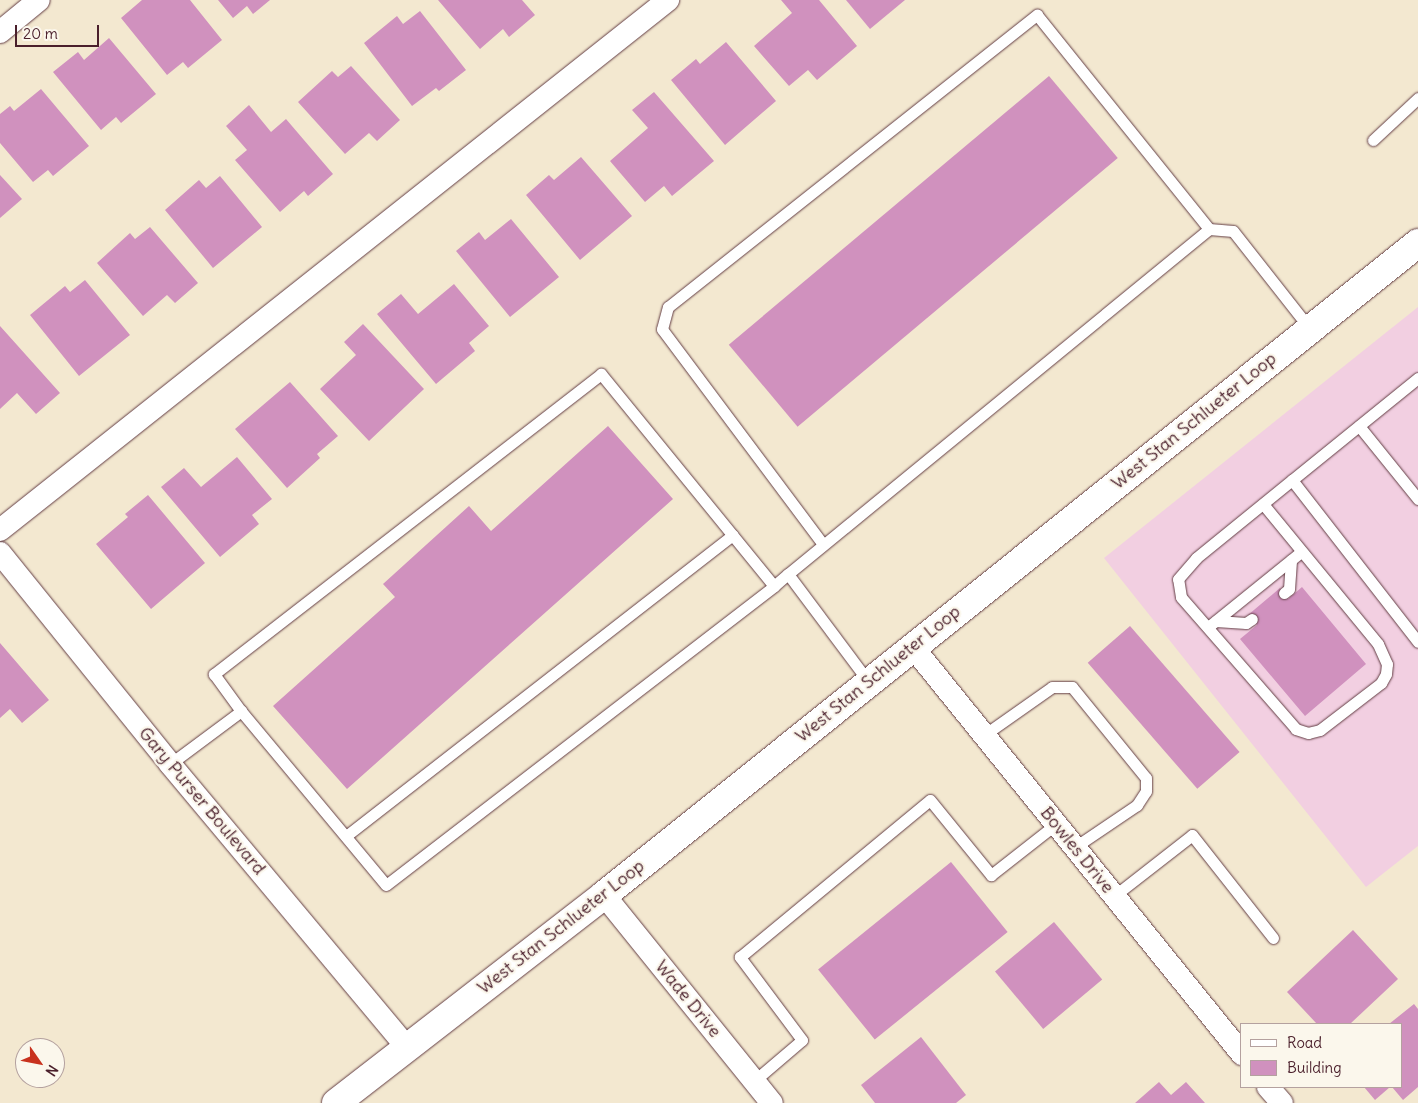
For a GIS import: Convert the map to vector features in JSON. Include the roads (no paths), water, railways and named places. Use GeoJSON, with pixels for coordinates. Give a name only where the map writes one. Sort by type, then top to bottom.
{"type":"FeatureCollection","features":[{"type":"Feature","properties":{"kind":"main road","name":"West Stan Schlueter Loop"},"geometry":{"type":"LineString","coordinates":[[336,1103],[604,895],[868,681],[1418,243]]}},
{"type":"Feature","properties":{"kind":"street"},"geometry":{"type":"LineString","coordinates":[[0,32],[39,0]]}},
{"type":"Feature","properties":{"kind":"street"},"geometry":{"type":"LineString","coordinates":[[0,530],[668,0]]}},
{"type":"Feature","properties":{"kind":"street","name":"Gary Purser Boulevard"},"geometry":{"type":"LineString","coordinates":[[0,553],[170,764],[406,1047]]}},
{"type":"Feature","properties":{"kind":"street","name":"Bowles Drive"},"geometry":{"type":"LineString","coordinates":[[912,646],[1240,1052]]}},
{"type":"Feature","properties":{"kind":"street","name":"Wade Drive"},"geometry":{"type":"LineString","coordinates":[[604,895],[772,1103]]}},
{"type":"Feature","properties":{"kind":"street"},"geometry":{"type":"LineString","coordinates":[[1269,1088],[1282,1103]]}},
{"type":"Feature","properties":{"kind":"lane"},"geometry":{"type":"LineString","coordinates":[[822,543],[662,329],[668,307],[1037,15],[1209,229]]}},
{"type":"Feature","properties":{"kind":"lane"},"geometry":{"type":"LineString","coordinates":[[1374,140],[1418,98]]}},
{"type":"Feature","properties":{"kind":"lane"},"geometry":{"type":"LineString","coordinates":[[774,586],[601,374],[214,674],[242,711],[386,885],[774,586],[822,543],[1209,229],[1233,231],[1310,329]]}},
{"type":"Feature","properties":{"kind":"lane"},"geometry":{"type":"LineString","coordinates":[[1263,504],[1378,644],[1387,664],[1386,674],[1381,683],[1320,730],[1308,733],[1296,729],[1212,624],[1182,597],[1178,579],[1196,558],[1418,378]]}},
{"type":"Feature","properties":{"kind":"lane"},"geometry":{"type":"LineString","coordinates":[[1359,426],[1418,499]]}},
{"type":"Feature","properties":{"kind":"lane"},"geometry":{"type":"LineString","coordinates":[[1292,480],[1418,642]]}},
{"type":"Feature","properties":{"kind":"lane"},"geometry":{"type":"LineString","coordinates":[[346,836],[733,535]]}},
{"type":"Feature","properties":{"kind":"lane"},"geometry":{"type":"LineString","coordinates":[[1212,624],[1301,552]]}},
{"type":"Feature","properties":{"kind":"lane"},"geometry":{"type":"LineString","coordinates":[[1284,593],[1289,588],[1291,560]]}},
{"type":"Feature","properties":{"kind":"lane"},"geometry":{"type":"LineString","coordinates":[[788,574],[868,681]]}},
{"type":"Feature","properties":{"kind":"lane"},"geometry":{"type":"LineString","coordinates":[[1212,624],[1246,623],[1252,619]]}},
{"type":"Feature","properties":{"kind":"lane"},"geometry":{"type":"LineString","coordinates":[[984,735],[1052,687],[1072,686],[1146,778],[1146,791],[1137,805],[1075,847]]}},
{"type":"Feature","properties":{"kind":"lane"},"geometry":{"type":"LineString","coordinates":[[170,764],[242,711]]}},
{"type":"Feature","properties":{"kind":"lane"},"geometry":{"type":"LineString","coordinates":[[754,1081],[802,1040],[740,957],[930,800],[991,875],[1056,824]]}},
{"type":"Feature","properties":{"kind":"lane"},"geometry":{"type":"LineString","coordinates":[[1114,896],[1192,835],[1273,938]]}}]}
